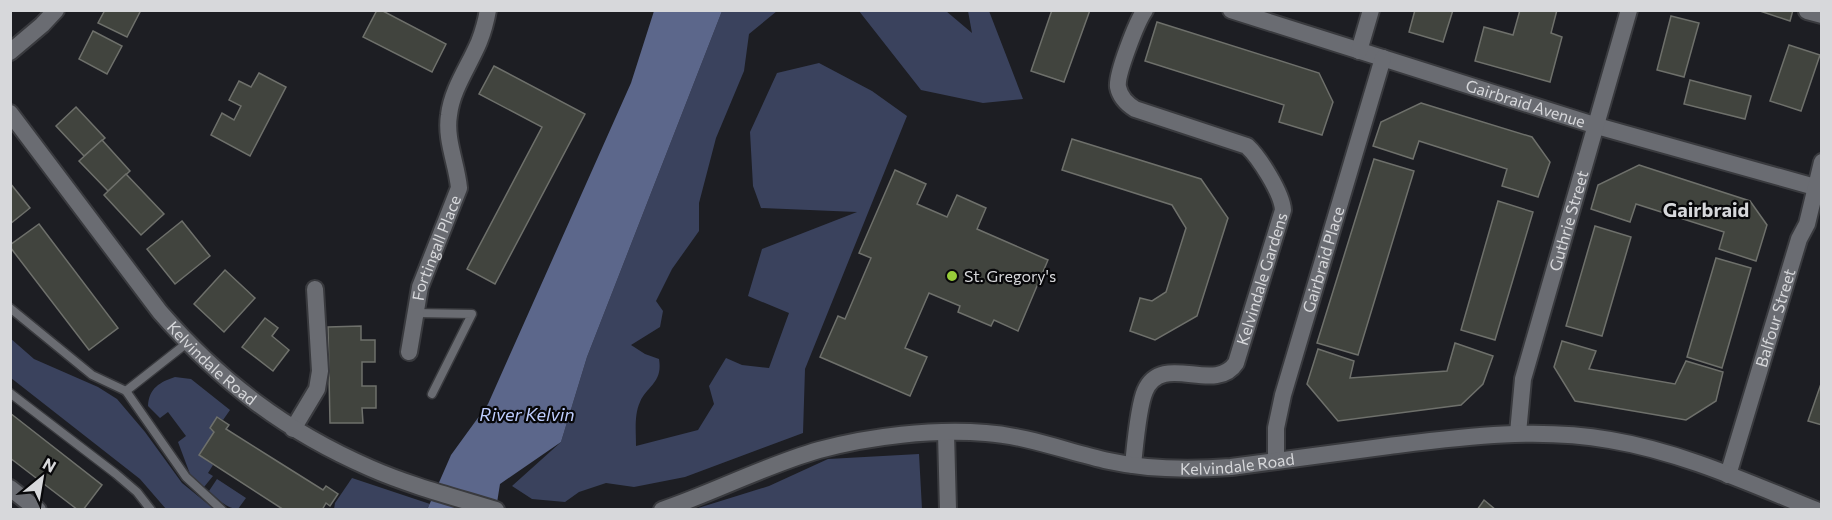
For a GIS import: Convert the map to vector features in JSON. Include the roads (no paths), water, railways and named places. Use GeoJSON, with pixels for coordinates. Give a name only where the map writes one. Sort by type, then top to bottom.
{"type":"FeatureCollection","features":[{"type":"Feature","properties":{"kind":"street"},"geometry":{"type":"LineString","coordinates":[[10,52],[56,10]]}},
{"type":"Feature","properties":{"kind":"street","name":"Fortingall Place"},"geometry":{"type":"LineString","coordinates":[[409,352],[415,313],[426,269],[455,203],[459,188],[458,171],[448,134],[449,114],[455,92],[479,42],[488,10]]}},
{"type":"Feature","properties":{"kind":"street","name":"Kelvindale Gardens"},"geometry":{"type":"LineString","coordinates":[[1132,465],[1144,394],[1152,381],[1174,372],[1222,375],[1236,363],[1283,210],[1279,196],[1258,159],[1247,146],[1135,109],[1125,101],[1118,87],[1119,76],[1137,23],[1145,10]]}},
{"type":"Feature","properties":{"kind":"street","name":"Gairbraid Avenue"},"geometry":{"type":"LineString","coordinates":[[1231,10],[1597,126],[1818,188]]}},
{"type":"Feature","properties":{"kind":"street"},"geometry":{"type":"LineString","coordinates":[[1359,51],[1371,10]]}},
{"type":"Feature","properties":{"kind":"street","name":"Guthrie Street"},"geometry":{"type":"LineString","coordinates":[[1518,433],[1523,379],[1629,10]]}},
{"type":"Feature","properties":{"kind":"street"},"geometry":{"type":"LineString","coordinates":[[1807,11],[1821,15]]}},
{"type":"Feature","properties":{"kind":"street","name":"Gairbraid Place"},"geometry":{"type":"LineString","coordinates":[[1276,461],[1276,428],[1282,395],[1383,58]]}},
{"type":"Feature","properties":{"kind":"street","name":"Kelvindale Road"},"geometry":{"type":"LineString","coordinates":[[10,113],[160,312],[213,369],[247,397],[293,429],[371,469],[410,484],[496,510]]}},
{"type":"Feature","properties":{"kind":"street","name":"Balfour Street"},"geometry":{"type":"LineString","coordinates":[[1728,475],[1799,239],[1807,224],[1818,188],[1821,162]]}},
{"type":"Feature","properties":{"kind":"street"},"geometry":{"type":"LineString","coordinates":[[293,429],[316,389],[320,371],[315,289]]}},
{"type":"Feature","properties":{"kind":"street","name":"Kelvindale Road"},"geometry":{"type":"LineString","coordinates":[[662,510],[819,450],[870,440],[982,432],[1013,436],[1132,465],[1196,469],[1231,467],[1446,439],[1518,433],[1576,435],[1661,451],[1816,510]]}},
{"type":"Feature","properties":{"kind":"street"},"geometry":{"type":"LineString","coordinates":[[946,433],[948,510]]}},
{"type":"Feature","properties":{"kind":"street"},"geometry":{"type":"LineString","coordinates":[[10,488],[38,510]]}},
{"type":"Feature","properties":{"kind":"lane"},"geometry":{"type":"LineString","coordinates":[[10,308],[92,375],[126,391],[186,477],[222,510]]}},
{"type":"Feature","properties":{"kind":"lane"},"geometry":{"type":"LineString","coordinates":[[415,313],[472,314],[432,394]]}},
{"type":"Feature","properties":{"kind":"lane"},"geometry":{"type":"LineString","coordinates":[[126,391],[187,343]]}},
{"type":"Feature","properties":{"kind":"lane"},"geometry":{"type":"LineString","coordinates":[[10,393],[116,474],[137,492],[151,510]]}},
{"type":"Feature","properties":{"kind":"water","name":"River Kelvin"},"geometry":{"type":"Polygon","coordinates":[[[654,11],[722,11],[587,357],[561,442],[500,484],[496,509],[427,510],[451,455],[488,404],[631,83],[654,11]]]}},
{"type":"Feature","properties":{"kind":"place","name":"St. Gregory's"},"geometry":{"type":"Point","coordinates":[952,276]}},
{"type":"Feature","properties":{"kind":"district","name":"Gairbraid"},"geometry":{"type":"Point","coordinates":[1706,210]}}]}
